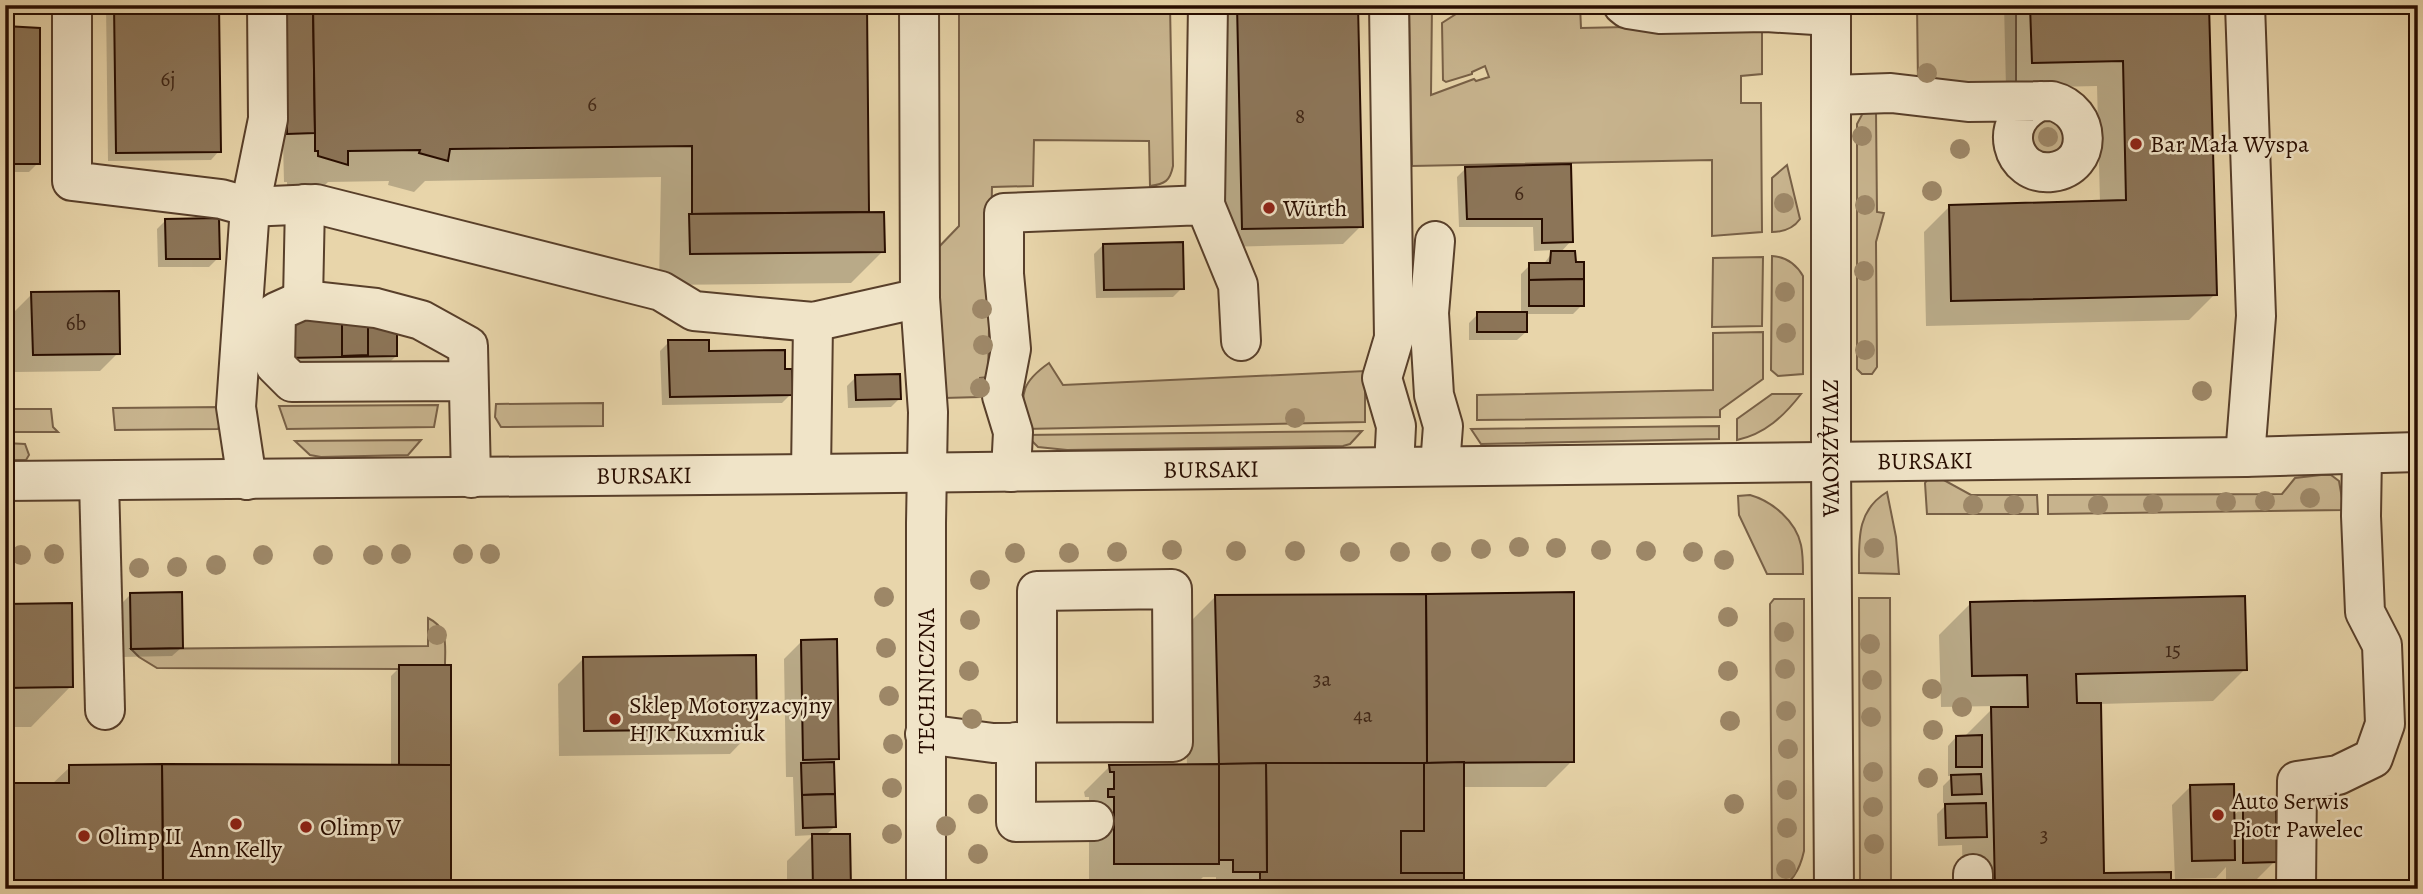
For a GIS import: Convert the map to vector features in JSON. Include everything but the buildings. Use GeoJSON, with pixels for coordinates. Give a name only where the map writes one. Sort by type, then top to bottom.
{"type":"FeatureCollection","features":[{"type":"Feature","properties":{"kind":"street"},"geometry":{"type":"LineString","coordinates":[[72,5],[72,181],[221,199],[250,207],[316,204],[661,291],[694,311],[813,322],[920,298]]}},
{"type":"Feature","properties":{"kind":"street"},"geometry":{"type":"LineString","coordinates":[[247,480],[236,407],[250,207],[268,118],[267,5]]}},
{"type":"Feature","properties":{"kind":"street","name":"TECHNICZNA"},"geometry":{"type":"LineString","coordinates":[[919,5],[920,298],[928,412],[926,889]]}},
{"type":"Feature","properties":{"kind":"street"},"geometry":{"type":"LineString","coordinates":[[1208,5],[1205,205],[1238,285],[1241,341]]}},
{"type":"Feature","properties":{"kind":"street"},"geometry":{"type":"LineString","coordinates":[[1389,5],[1394,338],[1382,378],[1396,426],[1394,467]]}},
{"type":"Feature","properties":{"kind":"street"},"geometry":{"type":"LineString","coordinates":[[1623,5],[1628,9],[1660,14],[1831,11]]}},
{"type":"Feature","properties":{"kind":"street"},"geometry":{"type":"LineString","coordinates":[[2245,5],[2256,316],[2245,457]]}},
{"type":"Feature","properties":{"kind":"street","name":"ZWIĄZKOWA"},"geometry":{"type":"LineString","coordinates":[[1831,11],[1834,889]]}},
{"type":"Feature","properties":{"kind":"street"},"geometry":{"type":"LineString","coordinates":[[1832,95],[1891,93],[1968,102],[2040,101],[2063,104],[2072,110],[2083,131],[2079,153],[2063,169],[2041,171],[2031,168],[1968,102]]}},
{"type":"Feature","properties":{"kind":"street"},"geometry":{"type":"LineString","coordinates":[[2022,161],[2013,142],[2016,121],[2022,112],[2040,101]]}},
{"type":"Feature","properties":{"kind":"street"},"geometry":{"type":"LineString","coordinates":[[303,300],[304,205]]}},
{"type":"Feature","properties":{"kind":"street"},"geometry":{"type":"LineString","coordinates":[[1011,472],[1013,432],[1002,396],[1011,349],[1004,274],[1004,213],[1205,205]]}},
{"type":"Feature","properties":{"kind":"street"},"geometry":{"type":"LineString","coordinates":[[1435,241],[1429,313],[1434,395],[1443,426],[1440,466]]}},
{"type":"Feature","properties":{"kind":"street"},"geometry":{"type":"LineString","coordinates":[[468,381],[292,382],[275,365],[276,312],[303,300],[376,308],[421,320],[468,346],[471,478]]}},
{"type":"Feature","properties":{"kind":"street"},"geometry":{"type":"LineString","coordinates":[[811,474],[813,322]]}},
{"type":"Feature","properties":{"kind":"street","name":"BURSAKI"},"geometry":{"type":"LineString","coordinates":[[5,481],[1011,472],[2245,457],[2418,452]]}},
{"type":"Feature","properties":{"kind":"street"},"geometry":{"type":"LineString","coordinates":[[2296,889],[2297,780],[2338,775],[2373,758],[2385,724],[2382,645],[2365,612],[2361,454]]}},
{"type":"Feature","properties":{"kind":"street"},"geometry":{"type":"LineString","coordinates":[[99,481],[105,710]]}},
{"type":"Feature","properties":{"kind":"street"},"geometry":{"type":"LineString","coordinates":[[925,734],[993,743],[1027,742],[1173,742],[1172,589],[1037,591],[1027,742],[1016,822],[1094,821]]}},
{"type":"Feature","properties":{"kind":"shaded area"},"geometry":{"type":"Polygon","coordinates":[[[959,5],[1170,5],[1173,166],[1166,181],[1150,186],[1149,141],[1034,140],[1033,186],[992,187],[988,377],[980,378],[980,397],[944,398],[935,251],[959,226],[959,5]]]}},
{"type":"Feature","properties":{"kind":"shaded area"},"geometry":{"type":"Polygon","coordinates":[[[1409,5],[1432,5],[1431,95],[1474,79],[1476,81],[1489,77],[1485,66],[1472,74],[1446,82],[1443,80],[1442,23],[1470,5],[1580,5],[1581,28],[1762,24],[1762,74],[1741,76],[1741,103],[1761,103],[1762,232],[1712,236],[1712,160],[1412,166],[1409,5]]]}},
{"type":"Feature","properties":{"kind":"shaded area"},"geometry":{"type":"Polygon","coordinates":[[[1917,5],[2016,5],[2016,93],[1918,83],[1917,5]]]}},
{"type":"Feature","properties":{"kind":"shaded area"},"geometry":{"type":"Polygon","coordinates":[[[1865,109],[1876,111],[1877,212],[1884,213],[1876,242],[1877,367],[1872,374],[1862,374],[1857,369],[1857,124],[1865,109]]]}},
{"type":"Feature","properties":{"kind":"shaded area"},"geometry":{"type":"Polygon","coordinates":[[[2057,115],[2068,147],[2040,158],[2026,127],[2057,115]]]}},
{"type":"Feature","properties":{"kind":"shaded area"},"geometry":{"type":"Polygon","coordinates":[[[1787,165],[1800,219],[1788,229],[1772,232],[1772,178],[1787,165]]]}},
{"type":"Feature","properties":{"kind":"shaded area"},"geometry":{"type":"Polygon","coordinates":[[[1772,256],[1790,262],[1803,276],[1803,374],[1778,376],[1771,370],[1772,256]]]}},
{"type":"Feature","properties":{"kind":"shaded area"},"geometry":{"type":"Polygon","coordinates":[[[1763,257],[1762,326],[1712,327],[1713,258],[1763,257]]]}},
{"type":"Feature","properties":{"kind":"shaded area"},"geometry":{"type":"Polygon","coordinates":[[[1763,332],[1763,379],[1720,410],[1720,417],[1477,420],[1477,395],[1713,390],[1713,333],[1763,332]]]}},
{"type":"Feature","properties":{"kind":"shaded area"},"geometry":{"type":"Polygon","coordinates":[[[1049,363],[1063,385],[1365,371],[1365,422],[1024,429],[1024,391],[1032,377],[1049,363]]]}},
{"type":"Feature","properties":{"kind":"shaded area"},"geometry":{"type":"Polygon","coordinates":[[[1772,394],[1801,394],[1773,423],[1737,440],[1737,419],[1772,394]]]}},
{"type":"Feature","properties":{"kind":"shaded area"},"geometry":{"type":"Polygon","coordinates":[[[603,403],[603,426],[501,427],[495,417],[496,404],[603,403]]]}},
{"type":"Feature","properties":{"kind":"shaded area"},"geometry":{"type":"Polygon","coordinates":[[[438,405],[434,427],[287,429],[279,406],[438,405]]]}},
{"type":"Feature","properties":{"kind":"shaded area"},"geometry":{"type":"Polygon","coordinates":[[[222,407],[222,419],[218,429],[115,430],[113,408],[222,407]]]}},
{"type":"Feature","properties":{"kind":"shaded area"},"geometry":{"type":"Polygon","coordinates":[[[5,409],[51,409],[53,427],[58,432],[5,432],[5,409]]]}},
{"type":"Feature","properties":{"kind":"shaded area"},"geometry":{"type":"Polygon","coordinates":[[[1719,426],[1719,439],[1481,444],[1471,429],[1719,426]]]}},
{"type":"Feature","properties":{"kind":"shaded area"},"geometry":{"type":"Polygon","coordinates":[[[1362,431],[1350,444],[1343,446],[1067,450],[1038,447],[1026,435],[1362,431]]]}},
{"type":"Feature","properties":{"kind":"shaded area"},"geometry":{"type":"Polygon","coordinates":[[[421,440],[408,455],[321,457],[310,455],[295,441],[421,440]]]}},
{"type":"Feature","properties":{"kind":"shaded area"},"geometry":{"type":"Polygon","coordinates":[[[5,443],[25,444],[29,455],[26,460],[5,460],[5,443]]]}},
{"type":"Feature","properties":{"kind":"shaded area"},"geometry":{"type":"Polygon","coordinates":[[[2331,475],[2339,481],[2344,510],[2048,514],[2048,495],[2282,494],[2295,478],[2331,475]]]}},
{"type":"Feature","properties":{"kind":"shaded area"},"geometry":{"type":"Polygon","coordinates":[[[1928,479],[1942,479],[1971,495],[2037,495],[2038,514],[1927,514],[1925,483],[1928,479]]]}},
{"type":"Feature","properties":{"kind":"shaded area"},"geometry":{"type":"Polygon","coordinates":[[[1887,492],[1896,537],[1899,574],[1859,573],[1861,527],[1870,508],[1887,492]]]}},
{"type":"Feature","properties":{"kind":"shaded area"},"geometry":{"type":"Polygon","coordinates":[[[1750,495],[1767,502],[1782,513],[1794,528],[1803,555],[1803,574],[1767,574],[1739,515],[1738,496],[1750,495]]]}},
{"type":"Feature","properties":{"kind":"shaded area"},"geometry":{"type":"Polygon","coordinates":[[[1859,598],[1890,598],[1891,889],[1860,889],[1859,598]]]}},
{"type":"Feature","properties":{"kind":"shaded area"},"geometry":{"type":"Polygon","coordinates":[[[1774,599],[1804,599],[1804,851],[1790,881],[1772,889],[1770,604],[1774,599]]]}},
{"type":"Feature","properties":{"kind":"shaded area"},"geometry":{"type":"Polygon","coordinates":[[[428,618],[443,632],[445,665],[399,665],[399,669],[157,668],[131,649],[428,646],[428,618]]]}},
{"type":"Feature","properties":{"kind":"place","name":"Bar Mała Wyspa"},"geometry":{"type":"Point","coordinates":[2136,144]}},
{"type":"Feature","properties":{"kind":"place","name":"Würth"},"geometry":{"type":"Point","coordinates":[1269,208]}},
{"type":"Feature","properties":{"kind":"place","name":"Sklep Motoryzacyjny HJK Kuxmiuk"},"geometry":{"type":"Point","coordinates":[615,719]}},
{"type":"Feature","properties":{"kind":"place","name":"Auto Serwis Piotr Pawelec"},"geometry":{"type":"Point","coordinates":[2218,815]}},
{"type":"Feature","properties":{"kind":"place","name":"Ann Kelly"},"geometry":{"type":"Point","coordinates":[236,824]}},
{"type":"Feature","properties":{"kind":"place","name":"Olimp V"},"geometry":{"type":"Point","coordinates":[306,827]}},
{"type":"Feature","properties":{"kind":"place","name":"Olimp II"},"geometry":{"type":"Point","coordinates":[84,836]}}]}
